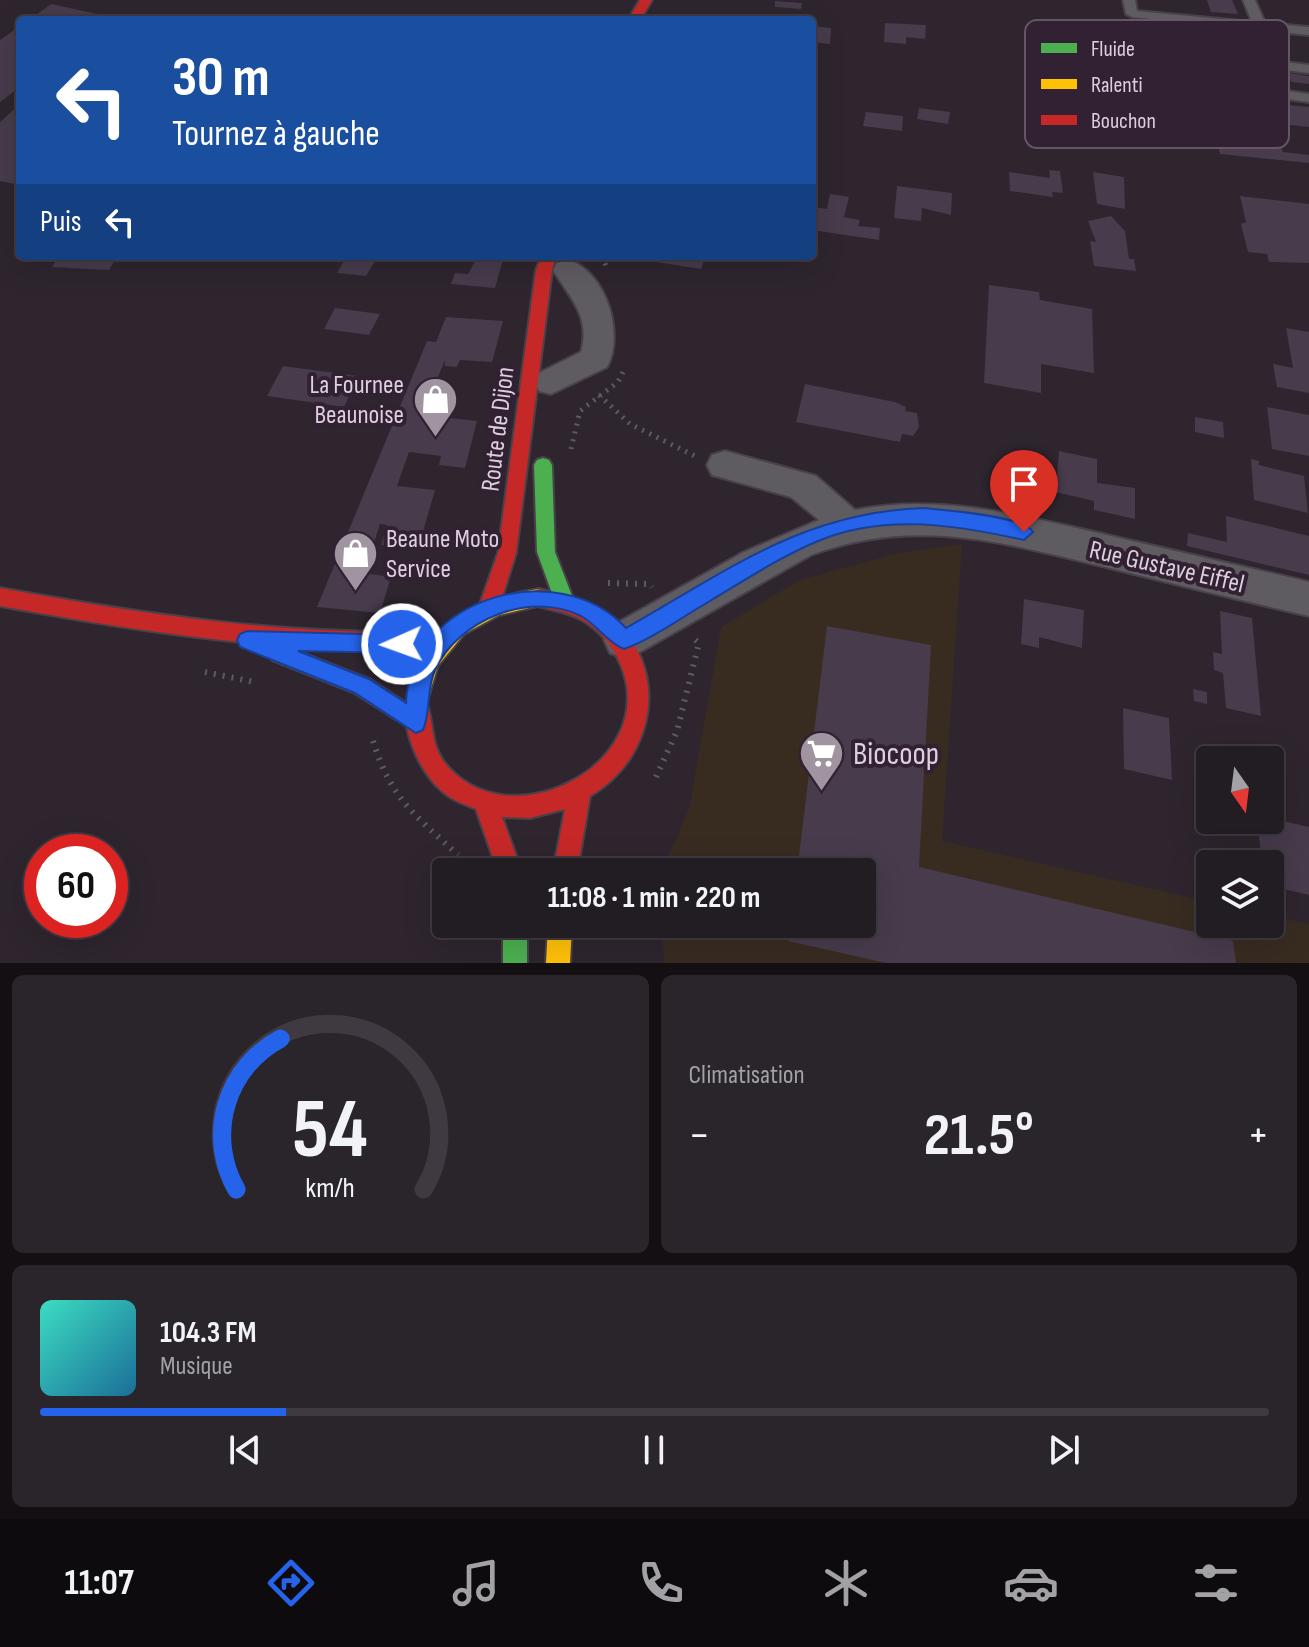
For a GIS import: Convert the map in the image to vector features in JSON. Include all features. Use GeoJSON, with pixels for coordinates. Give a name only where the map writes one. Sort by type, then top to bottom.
{"type":"FeatureCollection","features":[{"type":"Feature","properties":{"kind":"main road","name":"Route de Dijon"},"geometry":{"type":"LineString","coordinates":[[489,607],[507,553],[544,270],[562,270]]}},
{"type":"Feature","properties":{"kind":"main road","name":"Route de Dijon"},"geometry":{"type":"LineString","coordinates":[[545,442],[542,523],[552,575],[564,601]]}},
{"type":"Feature","properties":{"kind":"main road"},"geometry":{"type":"LineString","coordinates":[[0,597],[247,640],[375,646],[443,640]]}},
{"type":"Feature","properties":{"kind":"main road"},"geometry":{"type":"LineString","coordinates":[[539,598],[564,601],[587,609],[608,623],[624,640],[635,661],[640,684],[640,709],[634,733],[612,767],[579,794],[550,806],[517,809],[486,805],[459,793],[438,773],[423,750],[416,722],[417,693],[427,665],[443,640],[464,621],[489,607],[539,598]]}},
{"type":"Feature","properties":{"kind":"main road"},"geometry":{"type":"LineString","coordinates":[[247,640],[362,686],[416,722]]}},
{"type":"Feature","properties":{"kind":"main road"},"geometry":{"type":"LineString","coordinates":[[568,858],[579,794]]}},
{"type":"Feature","properties":{"kind":"main road"},"geometry":{"type":"LineString","coordinates":[[486,805],[505,858]]}},
{"type":"Feature","properties":{"kind":"main road"},"geometry":{"type":"LineString","coordinates":[[515,938],[515,963]]}},
{"type":"Feature","properties":{"kind":"main road"},"geometry":{"type":"LineString","coordinates":[[558,963],[559,938]]}},
{"type":"Feature","properties":{"kind":"street"},"geometry":{"type":"LineString","coordinates":[[560,375],[595,359],[601,326],[592,299],[562,270]]}},
{"type":"Feature","properties":{"kind":"street"},"geometry":{"type":"LineString","coordinates":[[725,465],[794,480],[817,492],[845,525]]}},
{"type":"Feature","properties":{"kind":"street","name":"Rue Gustave Eiffel"},"geometry":{"type":"LineString","coordinates":[[624,640],[773,554],[814,534],[883,517],[960,518],[1309,599]]}},
{"type":"Feature","properties":{"kind":"lane"},"geometry":{"type":"LineString","coordinates":[[1129,0],[1132,14],[1196,20]]}},
{"type":"Feature","properties":{"kind":"lane"},"geometry":{"type":"LineString","coordinates":[[1249,0],[1257,20]]}},
{"type":"Feature","properties":{"kind":"lane"},"geometry":{"type":"LineString","coordinates":[[1289,29],[1309,31]]}},
{"type":"Feature","properties":{"kind":"lane"},"geometry":{"type":"LineString","coordinates":[[1289,67],[1309,69]]}},
{"type":"Feature","properties":{"kind":"lane"},"geometry":{"type":"LineString","coordinates":[[1289,95],[1309,98]]}},
{"type":"Feature","properties":{"kind":"path"},"geometry":{"type":"LineString","coordinates":[[603,260],[607,271]]}},
{"type":"Feature","properties":{"kind":"path"},"geometry":{"type":"LineString","coordinates":[[572,464],[576,419],[584,406],[600,397],[624,374],[624,358]]}},
{"type":"Feature","properties":{"kind":"path"},"geometry":{"type":"LineString","coordinates":[[560,375],[600,397],[636,426],[676,450],[725,465]]}},
{"type":"Feature","properties":{"kind":"shaded area"},"geometry":{"type":"Polygon","coordinates":[[[962,544],[942,841],[1196,899],[1196,938],[1284,938],[1284,918],[1309,924],[1309,963],[664,963],[663,938],[876,938],[876,858],[667,858],[689,809],[721,627],[800,580],[898,553],[962,544]]]}},
{"type":"Feature","properties":{"kind":"building"},"geometry":{"type":"Polygon","coordinates":[[[1207,0],[1232,0],[1238,14],[1211,12],[1207,0]]]}},
{"type":"Feature","properties":{"kind":"building"},"geometry":{"type":"Polygon","coordinates":[[[775,1],[802,3],[801,9],[775,7],[775,1]]]}},
{"type":"Feature","properties":{"kind":"building"},"geometry":{"type":"Polygon","coordinates":[[[51,4],[106,16],[34,16],[51,4]]]}},
{"type":"Feature","properties":{"kind":"building"},"geometry":{"type":"Polygon","coordinates":[[[885,23],[926,25],[925,39],[906,37],[906,44],[884,42],[885,23]]]}},
{"type":"Feature","properties":{"kind":"building"},"geometry":{"type":"Polygon","coordinates":[[[816,26],[831,28],[830,44],[816,42],[816,26]]]}},
{"type":"Feature","properties":{"kind":"building"},"geometry":{"type":"Polygon","coordinates":[[[16,29],[16,90],[0,102],[0,40],[16,29]]]}},
{"type":"Feature","properties":{"kind":"building"},"geometry":{"type":"Polygon","coordinates":[[[1289,73],[1309,76],[1309,84],[1291,82],[1289,73]]]}},
{"type":"Feature","properties":{"kind":"building"},"geometry":{"type":"Polygon","coordinates":[[[1289,105],[1309,107],[1309,127],[1289,125],[1289,105]]]}},
{"type":"Feature","properties":{"kind":"building"},"geometry":{"type":"Polygon","coordinates":[[[16,108],[16,184],[0,181],[0,122],[16,108]]]}},
{"type":"Feature","properties":{"kind":"building"},"geometry":{"type":"Polygon","coordinates":[[[919,108],[950,112],[948,124],[917,119],[919,108]]]}},
{"type":"Feature","properties":{"kind":"building"},"geometry":{"type":"Polygon","coordinates":[[[866,112],[903,116],[902,131],[863,126],[866,112]]]}},
{"type":"Feature","properties":{"kind":"building"},"geometry":{"type":"Polygon","coordinates":[[[1218,148],[1282,148],[1283,152],[1309,155],[1309,163],[1220,154],[1218,148]]]}},
{"type":"Feature","properties":{"kind":"building"},"geometry":{"type":"Polygon","coordinates":[[[1049,170],[1060,171],[1063,193],[1052,192],[1053,197],[1010,191],[1009,172],[1050,178],[1049,170]]]}},
{"type":"Feature","properties":{"kind":"building"},"geometry":{"type":"Polygon","coordinates":[[[1093,172],[1124,177],[1125,209],[1097,204],[1093,172]]]}},
{"type":"Feature","properties":{"kind":"building"},"geometry":{"type":"Polygon","coordinates":[[[897,186],[952,193],[951,215],[922,208],[921,221],[894,218],[897,186]]]}},
{"type":"Feature","properties":{"kind":"building"},"geometry":{"type":"Polygon","coordinates":[[[830,194],[849,197],[844,217],[860,220],[858,226],[880,228],[879,240],[816,231],[816,207],[827,209],[830,194]]]}},
{"type":"Feature","properties":{"kind":"building"},"geometry":{"type":"Polygon","coordinates":[[[1240,196],[1309,204],[1309,263],[1269,262],[1267,254],[1248,252],[1241,224],[1246,222],[1240,196]]]}},
{"type":"Feature","properties":{"kind":"building"},"geometry":{"type":"Polygon","coordinates":[[[1111,216],[1125,231],[1129,259],[1134,259],[1136,271],[1094,266],[1090,241],[1096,242],[1088,221],[1111,216]]]}},
{"type":"Feature","properties":{"kind":"building"},"geometry":{"type":"Polygon","coordinates":[[[56,260],[115,260],[109,270],[52,267],[56,260]]]}},
{"type":"Feature","properties":{"kind":"building"},"geometry":{"type":"Polygon","coordinates":[[[345,260],[376,260],[366,276],[337,273],[345,260]]]}},
{"type":"Feature","properties":{"kind":"building"},"geometry":{"type":"Polygon","coordinates":[[[476,260],[503,260],[495,288],[451,284],[455,273],[468,274],[476,260]]]}},
{"type":"Feature","properties":{"kind":"building"},"geometry":{"type":"Polygon","coordinates":[[[644,260],[704,260],[701,269],[644,260]]]}},
{"type":"Feature","properties":{"kind":"building"},"geometry":{"type":"Polygon","coordinates":[[[989,285],[1039,292],[1040,300],[1092,309],[1094,373],[1041,364],[1041,393],[984,383],[989,285]]]}},
{"type":"Feature","properties":{"kind":"building"},"geometry":{"type":"Polygon","coordinates":[[[335,308],[380,314],[369,335],[324,329],[335,308]]]}},
{"type":"Feature","properties":{"kind":"building"},"geometry":{"type":"Polygon","coordinates":[[[446,317],[503,321],[492,362],[460,360],[457,367],[445,366],[445,360],[428,401],[438,402],[435,410],[424,409],[422,415],[477,421],[465,468],[439,465],[441,456],[409,452],[397,486],[435,490],[418,549],[381,545],[387,525],[380,524],[364,573],[391,577],[380,613],[317,607],[427,341],[436,342],[446,317]]]}},
{"type":"Feature","properties":{"kind":"building"},"geometry":{"type":"Polygon","coordinates":[[[1286,328],[1309,332],[1309,393],[1277,387],[1273,364],[1293,368],[1286,328]]]}},
{"type":"Feature","properties":{"kind":"building"},"geometry":{"type":"Polygon","coordinates":[[[283,366],[358,376],[344,407],[267,396],[283,366]]]}},
{"type":"Feature","properties":{"kind":"building"},"geometry":{"type":"Polygon","coordinates":[[[805,384],[895,402],[906,407],[905,411],[917,413],[919,427],[913,436],[902,434],[900,442],[796,422],[805,384]]]}},
{"type":"Feature","properties":{"kind":"building"},"geometry":{"type":"Polygon","coordinates":[[[1267,407],[1309,415],[1309,456],[1272,449],[1267,407]]]}},
{"type":"Feature","properties":{"kind":"building"},"geometry":{"type":"Polygon","coordinates":[[[1195,417],[1223,422],[1224,438],[1195,432],[1195,417]]]}},
{"type":"Feature","properties":{"kind":"building"},"geometry":{"type":"Polygon","coordinates":[[[1059,451],[1097,459],[1097,483],[1135,488],[1135,519],[1094,510],[1094,501],[1051,491],[1052,475],[1057,476],[1059,451]]]}},
{"type":"Feature","properties":{"kind":"building"},"geometry":{"type":"Polygon","coordinates":[[[1251,459],[1259,461],[1259,465],[1304,476],[1308,513],[1254,500],[1251,459]]]}},
{"type":"Feature","properties":{"kind":"building"},"geometry":{"type":"Polygon","coordinates":[[[1226,516],[1309,536],[1309,575],[1187,546],[1188,533],[1227,542],[1226,516]]]}},
{"type":"Feature","properties":{"kind":"building"},"geometry":{"type":"Polygon","coordinates":[[[1024,599],[1084,610],[1082,648],[1039,637],[1039,648],[1021,644],[1024,599]]]}},
{"type":"Feature","properties":{"kind":"building"},"geometry":{"type":"Polygon","coordinates":[[[1220,611],[1252,618],[1261,716],[1226,708],[1223,673],[1214,670],[1213,652],[1222,654],[1220,611]]]}},
{"type":"Feature","properties":{"kind":"building"},"geometry":{"type":"Polygon","coordinates":[[[827,626],[931,645],[919,867],[1196,932],[1196,938],[1233,941],[1236,963],[886,963],[788,941],[788,938],[876,938],[876,858],[799,858],[827,626]]]}},
{"type":"Feature","properties":{"kind":"building"},"geometry":{"type":"Polygon","coordinates":[[[1193,689],[1207,692],[1207,704],[1194,701],[1193,689]]]}},
{"type":"Feature","properties":{"kind":"building"},"geometry":{"type":"Polygon","coordinates":[[[1123,708],[1169,718],[1172,780],[1124,769],[1123,708]]]}},
{"type":"Feature","properties":{"kind":"building"},"geometry":{"type":"Polygon","coordinates":[[[1284,821],[1309,827],[1309,895],[1284,889],[1284,850],[1260,850],[1259,834],[1284,834],[1284,821]]]}},
{"type":"Feature","properties":{"kind":"traffic: fast"},"geometry":{"type":"LineString","coordinates":[[543,465],[546,552],[564,601]]}},
{"type":"Feature","properties":{"kind":"traffic: fast"},"geometry":{"type":"LineString","coordinates":[[515,938],[515,963]]}},
{"type":"Feature","properties":{"kind":"traffic: slow"},"geometry":{"type":"LineString","coordinates":[[417,703],[421,680],[430,660],[457,628],[495,607],[539,598]]}},
{"type":"Feature","properties":{"kind":"traffic: slow"},"geometry":{"type":"LineString","coordinates":[[279,653],[362,686],[416,722]]}},
{"type":"Feature","properties":{"kind":"traffic: slow"},"geometry":{"type":"LineString","coordinates":[[558,963],[559,938]]}},
{"type":"Feature","properties":{"kind":"traffic: jam"},"geometry":{"type":"LineString","coordinates":[[636,16],[646,0]]}},
{"type":"Feature","properties":{"kind":"traffic: jam"},"geometry":{"type":"LineString","coordinates":[[489,607],[507,553],[548,260]]}},
{"type":"Feature","properties":{"kind":"traffic: jam"},"geometry":{"type":"LineString","coordinates":[[0,597],[220,633],[331,641],[443,640]]}},
{"type":"Feature","properties":{"kind":"traffic: jam"},"geometry":{"type":"LineString","coordinates":[[417,703],[419,729],[427,754],[441,775],[461,792],[495,805],[530,807],[565,798],[596,780],[621,755],[636,725],[640,691],[628,655],[605,625],[581,610],[539,598]]}},
{"type":"Feature","properties":{"kind":"traffic: jam"},"geometry":{"type":"LineString","coordinates":[[568,858],[579,794]]}},
{"type":"Feature","properties":{"kind":"traffic: jam"},"geometry":{"type":"LineString","coordinates":[[486,805],[505,858]]}},
{"type":"Feature","properties":{"kind":"place","name":"La Fournee Beaunoise"},"geometry":{"type":"Point","coordinates":[435,438]}},
{"type":"Feature","properties":{"kind":"place","name":"Beaune Moto Service"},"geometry":{"type":"Point","coordinates":[355,592]}},
{"type":"Feature","properties":{"kind":"place","name":"Biocoop"},"geometry":{"type":"Point","coordinates":[822,792]}},
{"type":"Feature","properties":{"kind":"route"},"geometry":{"type":"LineString","coordinates":[[402,644],[375,646],[247,640],[362,686],[416,722],[417,693],[427,665],[443,640],[464,621],[489,607],[514,600],[539,598],[564,601],[587,609],[608,623],[624,640],[671,616],[773,554],[814,534],[845,525],[883,517],[924,516],[960,518],[1024,532]]}}]}
